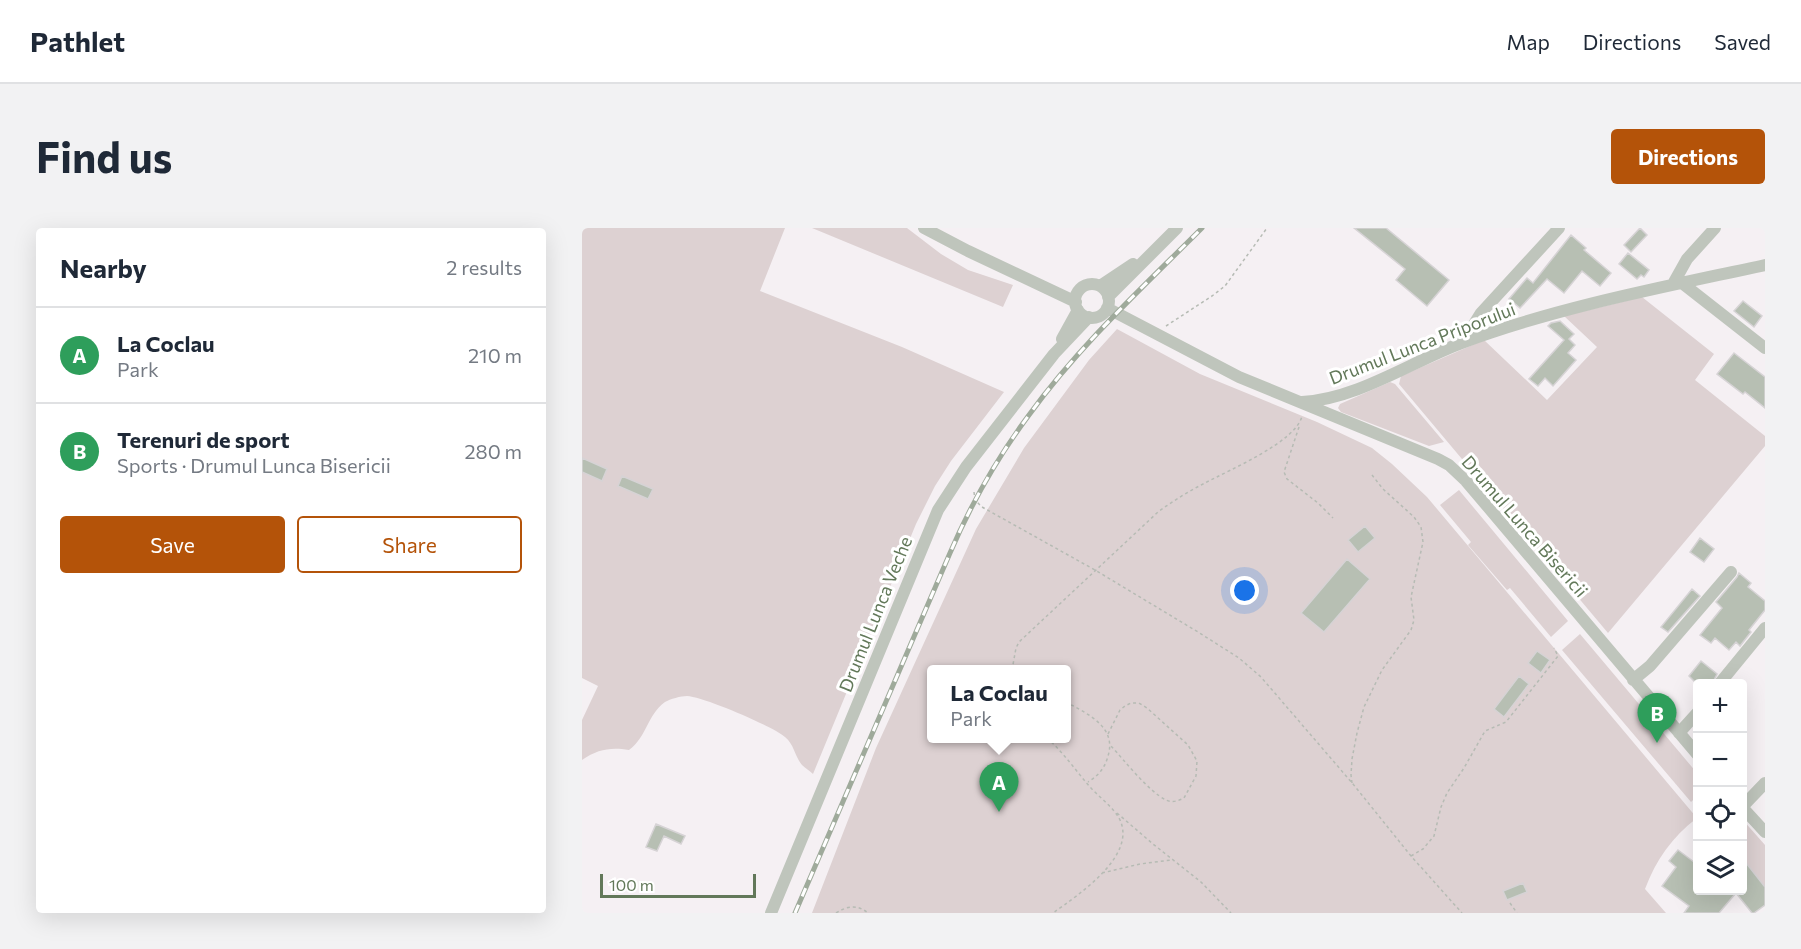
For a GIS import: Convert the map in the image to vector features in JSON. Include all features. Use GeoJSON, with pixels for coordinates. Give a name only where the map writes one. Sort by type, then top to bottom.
{"type":"FeatureCollection","features":[{"type":"Feature","properties":{"kind":"street"},"geometry":{"type":"LineString","coordinates":[[924,228],[1038,283],[1077,306],[1084,315],[1089,317],[1100,315],[1108,302],[1154,250],[1177,228]]}},
{"type":"Feature","properties":{"kind":"street"},"geometry":{"type":"LineString","coordinates":[[1463,342],[1481,314],[1558,228]]}},
{"type":"Feature","properties":{"kind":"street"},"geometry":{"type":"LineString","coordinates":[[1714,228],[1687,259],[1678,284],[1765,348]]}},
{"type":"Feature","properties":{"kind":"street"},"geometry":{"type":"LineString","coordinates":[[1100,286],[1154,250]]}},
{"type":"Feature","properties":{"kind":"street","name":"Drumul Lunca Priporului"},"geometry":{"type":"LineString","coordinates":[[1297,402],[1325,399],[1351,391],[1463,342],[1562,311],[1765,265]]}},
{"type":"Feature","properties":{"kind":"street"},"geometry":{"type":"LineString","coordinates":[[1038,283],[1081,289]]}},
{"type":"Feature","properties":{"kind":"street"},"geometry":{"type":"LineString","coordinates":[[1077,306],[1077,293],[1081,289],[1091,284],[1100,286],[1105,290],[1108,302],[1155,333],[1239,377],[1297,402]]}},
{"type":"Feature","properties":{"kind":"street","name":"Drumul Lunca Veche"},"geometry":{"type":"LineString","coordinates":[[1054,354],[1077,306]]}},
{"type":"Feature","properties":{"kind":"street","name":"Drumul Lunca Veche"},"geometry":{"type":"LineString","coordinates":[[771,913],[938,510],[966,467],[1054,354],[1089,317]]}},
{"type":"Feature","properties":{"kind":"street","name":"Drumul Lunca Bisericii"},"geometry":{"type":"LineString","coordinates":[[1297,402],[1443,461],[1455,470],[1693,749]]}},
{"type":"Feature","properties":{"kind":"street"},"geometry":{"type":"LineString","coordinates":[[1634,680],[1661,654],[1731,572]]}},
{"type":"Feature","properties":{"kind":"street"},"geometry":{"type":"LineString","coordinates":[[1724,679],[1765,628]]}},
{"type":"Feature","properties":{"kind":"street"},"geometry":{"type":"LineString","coordinates":[[1679,733],[1693,718]]}},
{"type":"Feature","properties":{"kind":"street"},"geometry":{"type":"LineString","coordinates":[[1747,803],[1765,783]]}},
{"type":"Feature","properties":{"kind":"street"},"geometry":{"type":"LineString","coordinates":[[1747,812],[1765,832]]}},
{"type":"Feature","properties":{"kind":"path"},"geometry":{"type":"LineString","coordinates":[[1155,333],[1225,286],[1267,228]]}},
{"type":"Feature","properties":{"kind":"path"},"geometry":{"type":"LineString","coordinates":[[1297,402],[1302,412],[1300,423],[1284,472],[1287,479],[1333,518]]}},
{"type":"Feature","properties":{"kind":"path"},"geometry":{"type":"LineString","coordinates":[[1013,665],[1019,642],[1158,512],[1173,501],[1252,459],[1290,435],[1300,423]]}},
{"type":"Feature","properties":{"kind":"path"},"geometry":{"type":"LineString","coordinates":[[1353,784],[1352,759],[1364,707],[1382,670],[1411,630],[1414,620],[1411,597],[1423,542],[1421,527],[1414,516],[1383,489],[1372,475]]}},
{"type":"Feature","properties":{"kind":"path"},"geometry":{"type":"LineString","coordinates":[[974,492],[975,500],[982,507],[1095,570],[1198,632],[1251,668],[1462,913]]}},
{"type":"Feature","properties":{"kind":"path"},"geometry":{"type":"LineString","coordinates":[[1411,856],[1423,849],[1434,836],[1444,800],[1485,731],[1506,722],[1558,656],[1554,648]]}},
{"type":"Feature","properties":{"kind":"path"},"geometry":{"type":"LineString","coordinates":[[1071,705],[1102,725],[1108,734],[1111,746],[1133,771],[1167,801],[1184,798],[1190,791],[1196,776],[1197,761],[1188,745],[1147,708],[1139,703],[1125,706],[1120,710],[1108,734]]}},
{"type":"Feature","properties":{"kind":"path"},"geometry":{"type":"LineString","coordinates":[[1052,743],[1086,783],[1115,812],[1201,882],[1232,913]]}},
{"type":"Feature","properties":{"kind":"path"},"geometry":{"type":"LineString","coordinates":[[1086,783],[1100,772],[1107,762],[1111,746]]}},
{"type":"Feature","properties":{"kind":"path"},"geometry":{"type":"LineString","coordinates":[[1053,913],[1094,881],[1119,852],[1122,825],[1115,812]]}},
{"type":"Feature","properties":{"kind":"path"},"geometry":{"type":"LineString","coordinates":[[1102,873],[1140,864],[1172,860]]}},
{"type":"Feature","properties":{"kind":"path"},"geometry":{"type":"LineString","coordinates":[[1510,903],[1517,913]]}},
{"type":"Feature","properties":{"kind":"path"},"geometry":{"type":"LineString","coordinates":[[836,913],[846,907],[854,907],[868,913]]}},
{"type":"Feature","properties":{"kind":"shaded area"},"geometry":{"type":"Polygon","coordinates":[[[582,228],[785,228],[760,291],[902,347],[1004,392],[951,461],[935,486],[916,524],[813,774],[800,762],[788,740],[778,732],[753,719],[687,696],[670,700],[659,707],[640,739],[629,750],[605,750],[582,760],[582,720],[598,686],[582,678],[582,228]]]}},
{"type":"Feature","properties":{"kind":"shaded area"},"geometry":{"type":"Polygon","coordinates":[[[812,228],[907,228],[941,254],[968,270],[1013,285],[1003,307],[812,228]]]}},
{"type":"Feature","properties":{"kind":"shaded area"},"geometry":{"type":"Polygon","coordinates":[[[1642,297],[1714,354],[1695,380],[1765,436],[1765,446],[1608,633],[1399,384],[1401,376],[1484,340],[1547,400],[1597,347],[1564,316],[1642,297]]]}},
{"type":"Feature","properties":{"kind":"shaded area"},"geometry":{"type":"Polygon","coordinates":[[[1117,329],[1200,374],[1317,422],[1372,448],[1427,497],[1693,813],[1693,822],[1666,850],[1654,868],[1645,889],[1666,913],[812,913],[876,748],[976,529],[1024,448],[1089,360],[1117,329]]]}},
{"type":"Feature","properties":{"kind":"shaded area"},"geometry":{"type":"Polygon","coordinates":[[[1390,382],[1395,384],[1444,442],[1429,446],[1341,412],[1338,408],[1340,404],[1390,382]]]}},
{"type":"Feature","properties":{"kind":"shaded area"},"geometry":{"type":"Polygon","coordinates":[[[1459,490],[1568,621],[1551,637],[1510,588],[1507,590],[1468,545],[1471,542],[1440,505],[1459,490]]]}},
{"type":"Feature","properties":{"kind":"shaded area"},"geometry":{"type":"Polygon","coordinates":[[[1580,634],[1693,768],[1693,800],[1691,802],[1562,650],[1580,634]]]}},
{"type":"Feature","properties":{"kind":"shaded area"},"geometry":{"type":"Polygon","coordinates":[[[1747,825],[1765,845],[1765,887],[1747,864],[1747,825]]]}},
{"type":"Feature","properties":{"kind":"building"},"geometry":{"type":"Polygon","coordinates":[[[1354,228],[1386,228],[1449,280],[1427,306],[1396,280],[1405,269],[1354,228]]]}},
{"type":"Feature","properties":{"kind":"building"},"geometry":{"type":"Polygon","coordinates":[[[1640,228],[1647,235],[1631,252],[1624,245],[1640,228]]]}},
{"type":"Feature","properties":{"kind":"building"},"geometry":{"type":"Polygon","coordinates":[[[1571,235],[1586,248],[1584,250],[1611,273],[1600,286],[1582,271],[1564,293],[1547,279],[1520,308],[1509,299],[1527,278],[1533,283],[1571,235]]]}},
{"type":"Feature","properties":{"kind":"building"},"geometry":{"type":"Polygon","coordinates":[[[1628,253],[1649,270],[1644,277],[1641,275],[1637,279],[1619,264],[1628,253]]]}},
{"type":"Feature","properties":{"kind":"building"},"geometry":{"type":"Polygon","coordinates":[[[1743,301],[1762,316],[1754,327],[1734,311],[1743,301]]]}},
{"type":"Feature","properties":{"kind":"building"},"geometry":{"type":"Polygon","coordinates":[[[1560,321],[1574,334],[1569,339],[1575,345],[1568,353],[1576,360],[1553,386],[1545,378],[1538,386],[1529,379],[1564,340],[1548,326],[1560,321]]]}},
{"type":"Feature","properties":{"kind":"building"},"geometry":{"type":"Polygon","coordinates":[[[1734,353],[1765,377],[1765,408],[1717,374],[1734,353]]]}},
{"type":"Feature","properties":{"kind":"building"},"geometry":{"type":"Polygon","coordinates":[[[582,458],[607,469],[602,481],[582,472],[582,458]]]}},
{"type":"Feature","properties":{"kind":"building"},"geometry":{"type":"Polygon","coordinates":[[[622,476],[653,489],[648,499],[618,486],[622,476]]]}},
{"type":"Feature","properties":{"kind":"building"},"geometry":{"type":"Polygon","coordinates":[[[1365,526],[1375,538],[1358,552],[1348,540],[1365,526]]]}},
{"type":"Feature","properties":{"kind":"building"},"geometry":{"type":"Polygon","coordinates":[[[1700,538],[1714,549],[1704,562],[1690,552],[1700,538]]]}},
{"type":"Feature","properties":{"kind":"building"},"geometry":{"type":"Polygon","coordinates":[[[1347,559],[1370,579],[1324,632],[1301,613],[1347,559]]]}},
{"type":"Feature","properties":{"kind":"building"},"geometry":{"type":"Polygon","coordinates":[[[1739,573],[1751,583],[1748,587],[1765,601],[1765,610],[1740,646],[1736,642],[1729,650],[1715,638],[1711,643],[1700,635],[1722,608],[1716,602],[1739,573]]]}},
{"type":"Feature","properties":{"kind":"building"},"geometry":{"type":"Polygon","coordinates":[[[1692,589],[1700,596],[1668,632],[1661,627],[1692,589]]]}},
{"type":"Feature","properties":{"kind":"building"},"geometry":{"type":"Polygon","coordinates":[[[1537,651],[1550,660],[1541,673],[1528,663],[1537,651]]]}},
{"type":"Feature","properties":{"kind":"building"},"geometry":{"type":"Polygon","coordinates":[[[1701,661],[1717,674],[1714,679],[1693,680],[1689,676],[1701,661]]]}},
{"type":"Feature","properties":{"kind":"building"},"geometry":{"type":"Polygon","coordinates":[[[1519,676],[1529,684],[1504,717],[1494,709],[1519,676]]]}},
{"type":"Feature","properties":{"kind":"building"},"geometry":{"type":"Polygon","coordinates":[[[656,824],[685,836],[681,844],[664,836],[657,851],[646,847],[656,824]]]}},
{"type":"Feature","properties":{"kind":"building"},"geometry":{"type":"Polygon","coordinates":[[[1678,850],[1693,861],[1693,895],[1734,895],[1719,913],[1684,913],[1689,906],[1662,886],[1676,867],[1669,861],[1678,850]]]}},
{"type":"Feature","properties":{"kind":"building"},"geometry":{"type":"Polygon","coordinates":[[[1747,864],[1765,887],[1765,905],[1752,913],[1738,895],[1747,895],[1747,864]]]}},
{"type":"Feature","properties":{"kind":"building"},"geometry":{"type":"Polygon","coordinates":[[[1523,883],[1527,892],[1507,900],[1503,891],[1523,883]]]}},
{"type":"Feature","properties":{"kind":"railway"},"geometry":{"type":"LineString","coordinates":[[795,913],[958,535],[995,465],[1017,431],[1069,365],[1112,318],[1202,228]]}},
{"type":"Feature","properties":{"kind":"place","name":"Terenuri de sport"},"geometry":{"type":"Point","coordinates":[1657,743]}},
{"type":"Feature","properties":{"kind":"place","name":"La Coclau"},"geometry":{"type":"Point","coordinates":[999,812]}}]}
